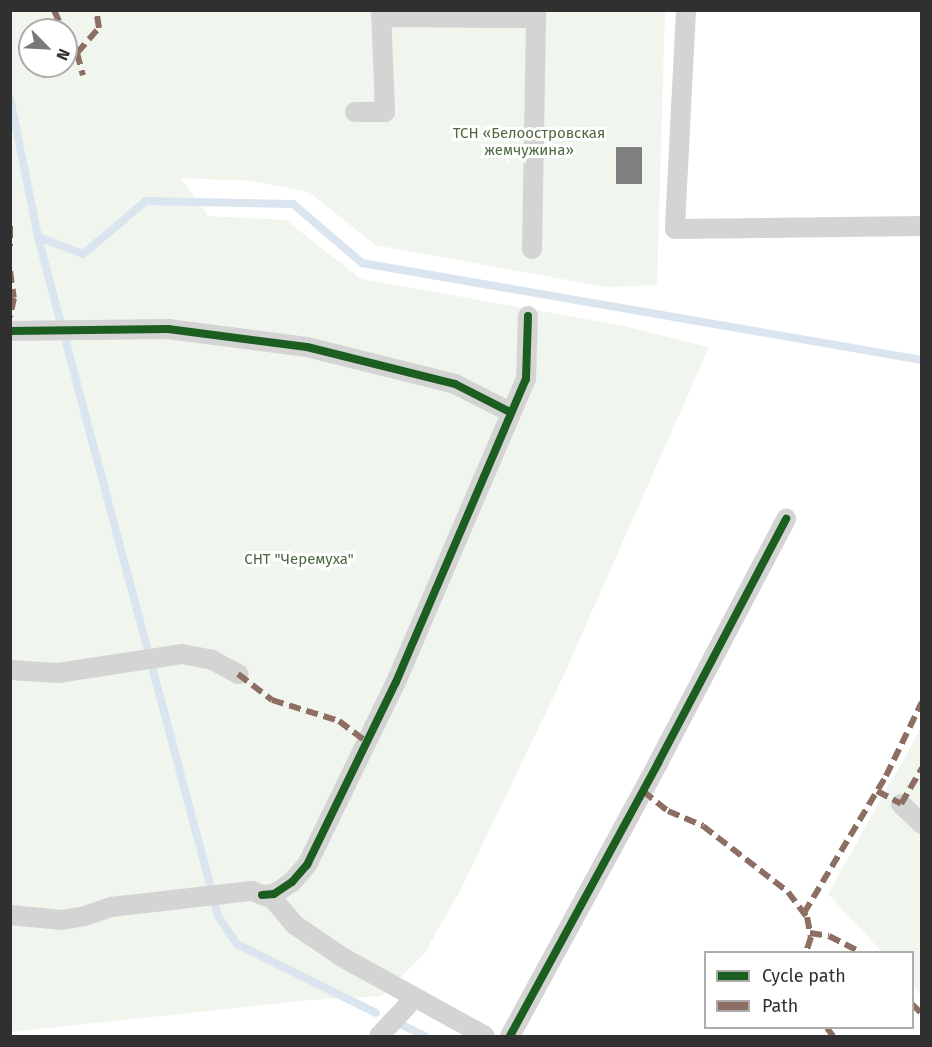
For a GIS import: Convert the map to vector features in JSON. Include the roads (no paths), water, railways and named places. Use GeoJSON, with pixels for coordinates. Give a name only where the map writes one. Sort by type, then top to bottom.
{"type":"FeatureCollection","features":[{"type":"Feature","properties":{"kind":"street"},"geometry":{"type":"LineString","coordinates":[[686,10],[675,230],[921,226]]}},
{"type":"Feature","properties":{"kind":"street"},"geometry":{"type":"LineString","coordinates":[[355,112],[385,112],[381,14],[536,14],[532,249]]}},
{"type":"Feature","properties":{"kind":"street"},"geometry":{"type":"LineString","coordinates":[[262,895],[274,894],[292,882],[307,866],[396,682],[526,379],[528,316]]}},
{"type":"Feature","properties":{"kind":"street"},"geometry":{"type":"LineString","coordinates":[[10,330],[168,328],[307,347],[455,384],[510,412]]}},
{"type":"Feature","properties":{"kind":"street"},"geometry":{"type":"LineString","coordinates":[[510,1036],[786,519]]}},
{"type":"Feature","properties":{"kind":"street"},"geometry":{"type":"LineString","coordinates":[[10,670],[58,673],[182,654],[212,660],[238,674]]}},
{"type":"Feature","properties":{"kind":"street"},"geometry":{"type":"LineString","coordinates":[[901,804],[921,824]]}},
{"type":"Feature","properties":{"kind":"street"},"geometry":{"type":"LineString","coordinates":[[10,915],[62,920],[85,916],[111,907],[252,891],[273,899],[295,925],[342,957],[485,1036]]}},
{"type":"Feature","properties":{"kind":"street"},"geometry":{"type":"LineString","coordinates":[[379,1036],[407,1006]]}},
{"type":"Feature","properties":{"kind":"waterway"},"geometry":{"type":"LineString","coordinates":[[10,98],[38,237],[210,885]]}},
{"type":"Feature","properties":{"kind":"waterway"},"geometry":{"type":"LineString","coordinates":[[38,237],[83,254],[146,201],[293,204],[362,263],[922,360]]}},
{"type":"Feature","properties":{"kind":"waterway"},"geometry":{"type":"LineString","coordinates":[[215,904],[218,916],[237,944],[376,1013]]}},
{"type":"Feature","properties":{"kind":"waterway"},"geometry":{"type":"LineString","coordinates":[[398,1023],[425,1036]]}},
{"type":"Feature","properties":{"kind":"park label","name":"ТСН «Белоостровская жемчужина»"},"geometry":{"type":"Point","coordinates":[529,142]}},
{"type":"Feature","properties":{"kind":"park label","name":"СНТ \"Черемуха\""},"geometry":{"type":"Point","coordinates":[299,560]}}]}
